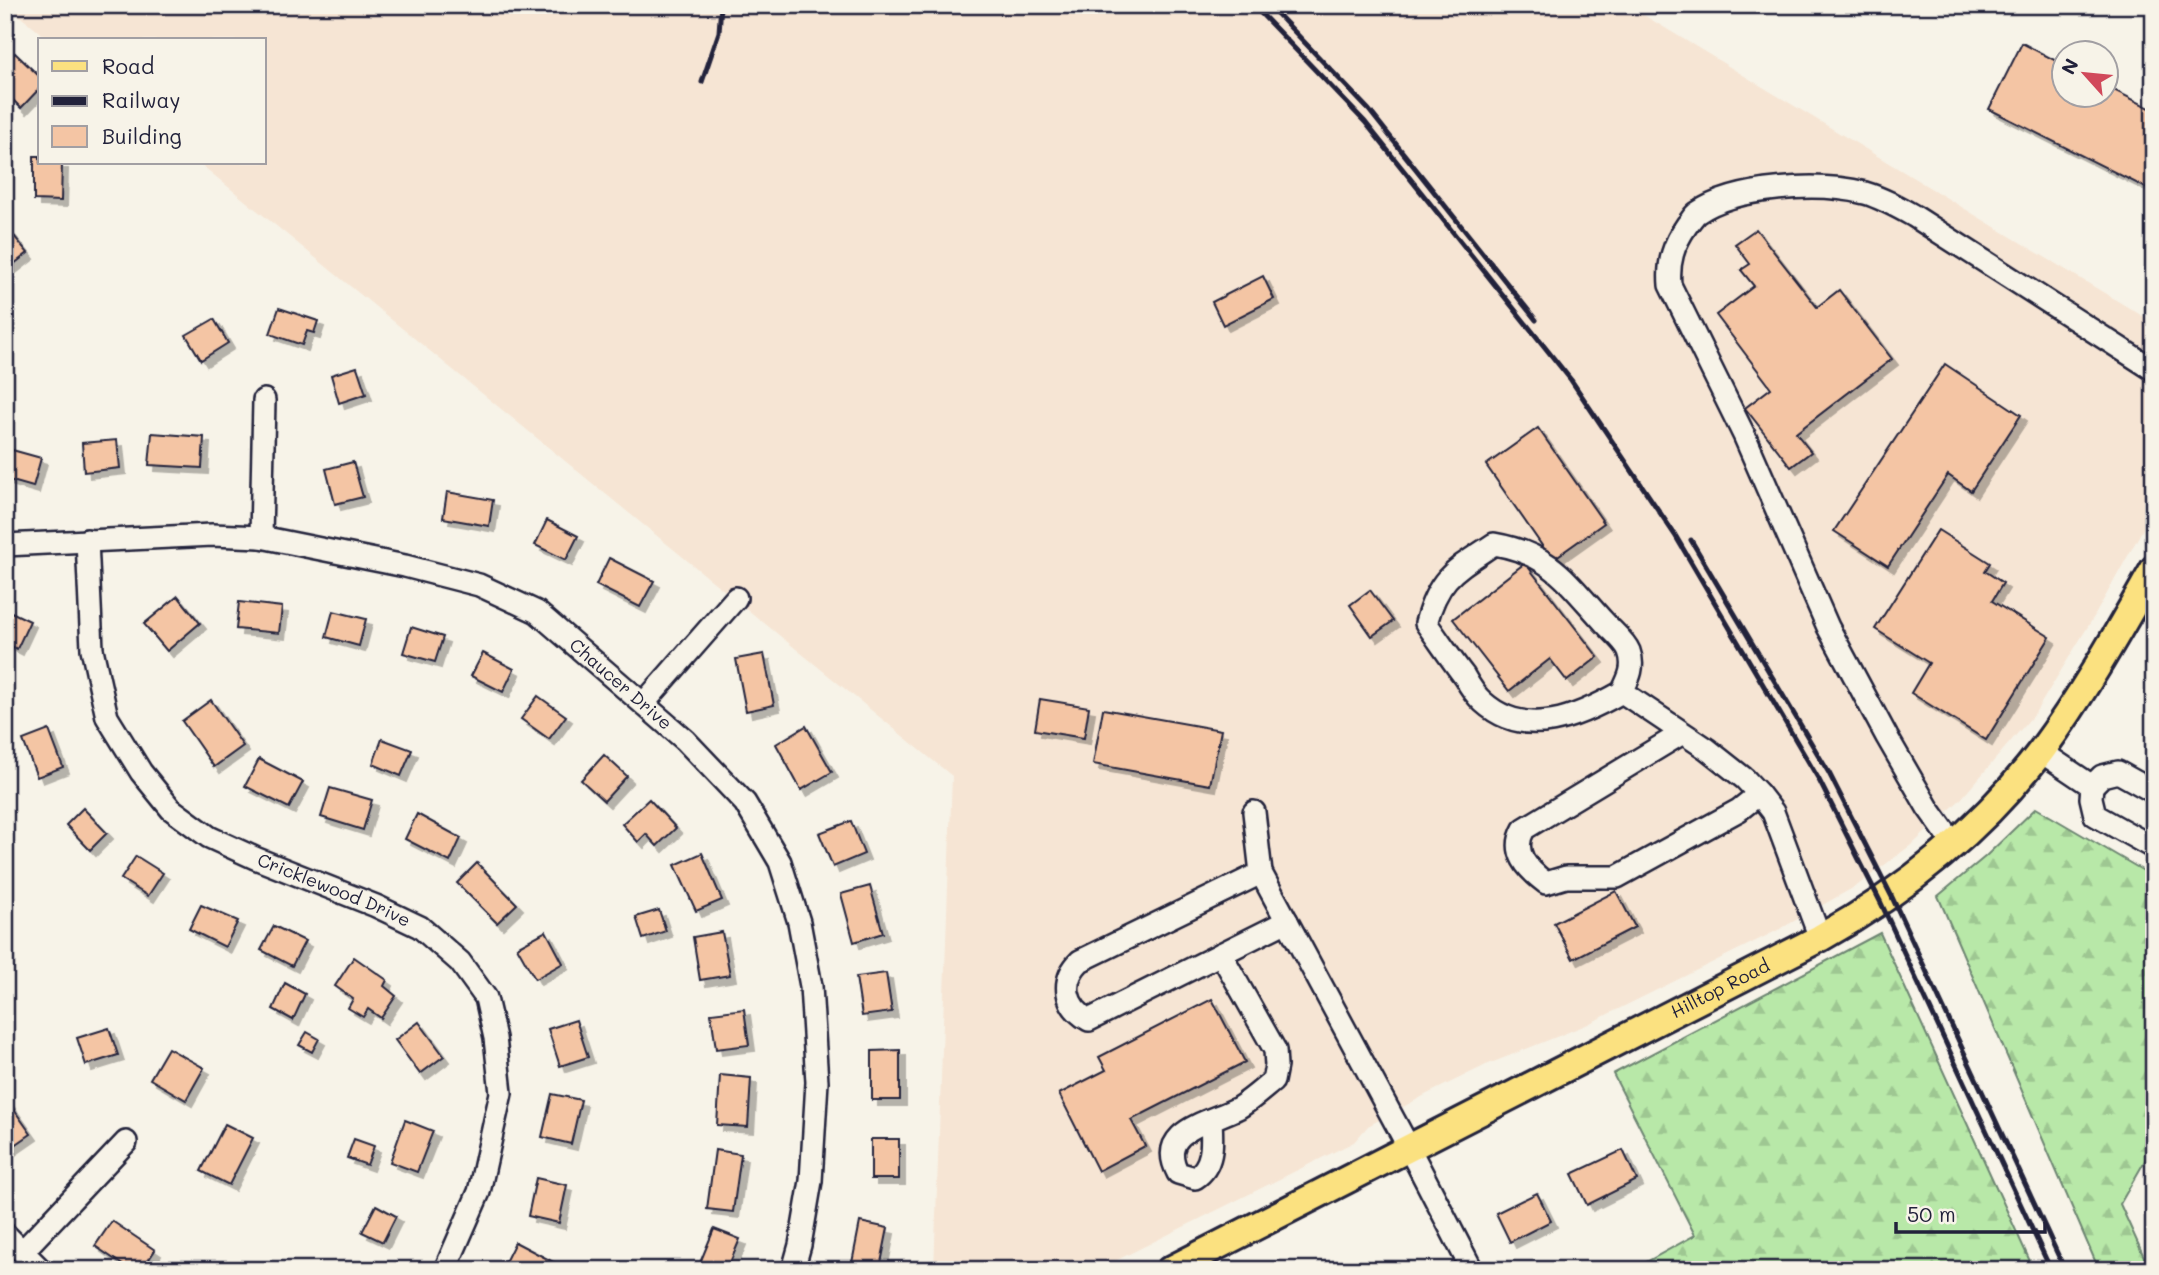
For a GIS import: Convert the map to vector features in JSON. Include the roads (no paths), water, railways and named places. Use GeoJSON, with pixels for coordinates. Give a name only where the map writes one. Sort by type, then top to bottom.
{"type":"FeatureCollection","features":[{"type":"Feature","properties":{"kind":"main road","name":"Hilltop Road"},"geometry":{"type":"LineString","coordinates":[[1170,1270],[1821,938],[1891,895],[1992,807],[2040,751],[2066,715],[2154,569]]}},
{"type":"Feature","properties":{"kind":"street"},"geometry":{"type":"LineString","coordinates":[[1953,843],[1900,761],[1828,627],[1744,435],[1670,285],[1669,266],[1676,240],[1696,214],[1757,190],[1818,187],[1862,192],[1914,215],[2154,370]]}},
{"type":"Feature","properties":{"kind":"street"},"geometry":{"type":"LineString","coordinates":[[261,537],[264,400]]}},
{"type":"Feature","properties":{"kind":"street","name":"Chaucer Drive"},"geometry":{"type":"LineString","coordinates":[[5,545],[212,535],[261,537],[405,566],[479,585],[537,612],[685,740],[745,803],[780,862],[799,922],[811,986],[817,1082],[811,1181],[793,1270]]}},
{"type":"Feature","properties":{"kind":"street","name":"Cricklewood Drive"},"geometry":{"type":"LineString","coordinates":[[87,540],[92,649],[107,717],[141,772],[171,809],[209,837],[376,906],[420,928],[460,962],[486,998],[495,1038],[501,1093],[479,1192],[445,1270]]}},
{"type":"Feature","properties":{"kind":"street"},"geometry":{"type":"LineString","coordinates":[[1494,544],[1516,548],[1534,556],[1555,568],[1629,650],[1632,670],[1622,692],[1589,711],[1547,723],[1516,719],[1496,712],[1480,700],[1426,623],[1433,598],[1448,575],[1494,544]]}},
{"type":"Feature","properties":{"kind":"street"},"geometry":{"type":"LineString","coordinates":[[644,703],[736,598]]}},
{"type":"Feature","properties":{"kind":"street"},"geometry":{"type":"LineString","coordinates":[[1622,692],[1707,749],[1745,779],[1759,794],[1773,812],[1821,938]]}},
{"type":"Feature","properties":{"kind":"street"},"geometry":{"type":"LineString","coordinates":[[1681,734],[1524,829],[1518,839],[1519,853],[1536,875],[1546,883],[1566,877],[1618,877],[1739,810],[1759,794]]}},
{"type":"Feature","properties":{"kind":"street"},"geometry":{"type":"LineString","coordinates":[[2040,751],[2092,786]]}},
{"type":"Feature","properties":{"kind":"street"},"geometry":{"type":"LineString","coordinates":[[2154,792],[2118,772],[2102,776],[2092,786],[2095,815],[2154,848]]}},
{"type":"Feature","properties":{"kind":"street"},"geometry":{"type":"LineString","coordinates":[[1254,812],[1262,873],[1472,1270]]}},
{"type":"Feature","properties":{"kind":"street"},"geometry":{"type":"LineString","coordinates":[[1262,873],[1080,961],[1071,970],[1067,993],[1077,1013],[1089,1020],[1287,921]]}},
{"type":"Feature","properties":{"kind":"street"},"geometry":{"type":"LineString","coordinates":[[1211,1120],[1240,1106],[1273,1081],[1276,1066],[1275,1050],[1221,954]]}},
{"type":"Feature","properties":{"kind":"street"},"geometry":{"type":"LineString","coordinates":[[22,1252],[126,1142]]}},
{"type":"Feature","properties":{"kind":"street"},"geometry":{"type":"LineString","coordinates":[[5,1234],[41,1270]]}},
{"type":"Feature","properties":{"kind":"railway"},"geometry":{"type":"LineString","coordinates":[[702,82],[719,32],[721,5]]}},
{"type":"Feature","properties":{"kind":"railway"},"geometry":{"type":"LineString","coordinates":[[1253,5],[1365,122],[1571,380],[1675,535],[1818,778],[1881,903],[2051,1270]]}},
{"type":"Feature","properties":{"kind":"railway"},"geometry":{"type":"LineString","coordinates":[[1269,5],[1369,110],[1536,320]]}},
{"type":"Feature","properties":{"kind":"railway"},"geometry":{"type":"LineString","coordinates":[[1691,540],[1829,773],[1891,895],[2065,1270]]}}]}
